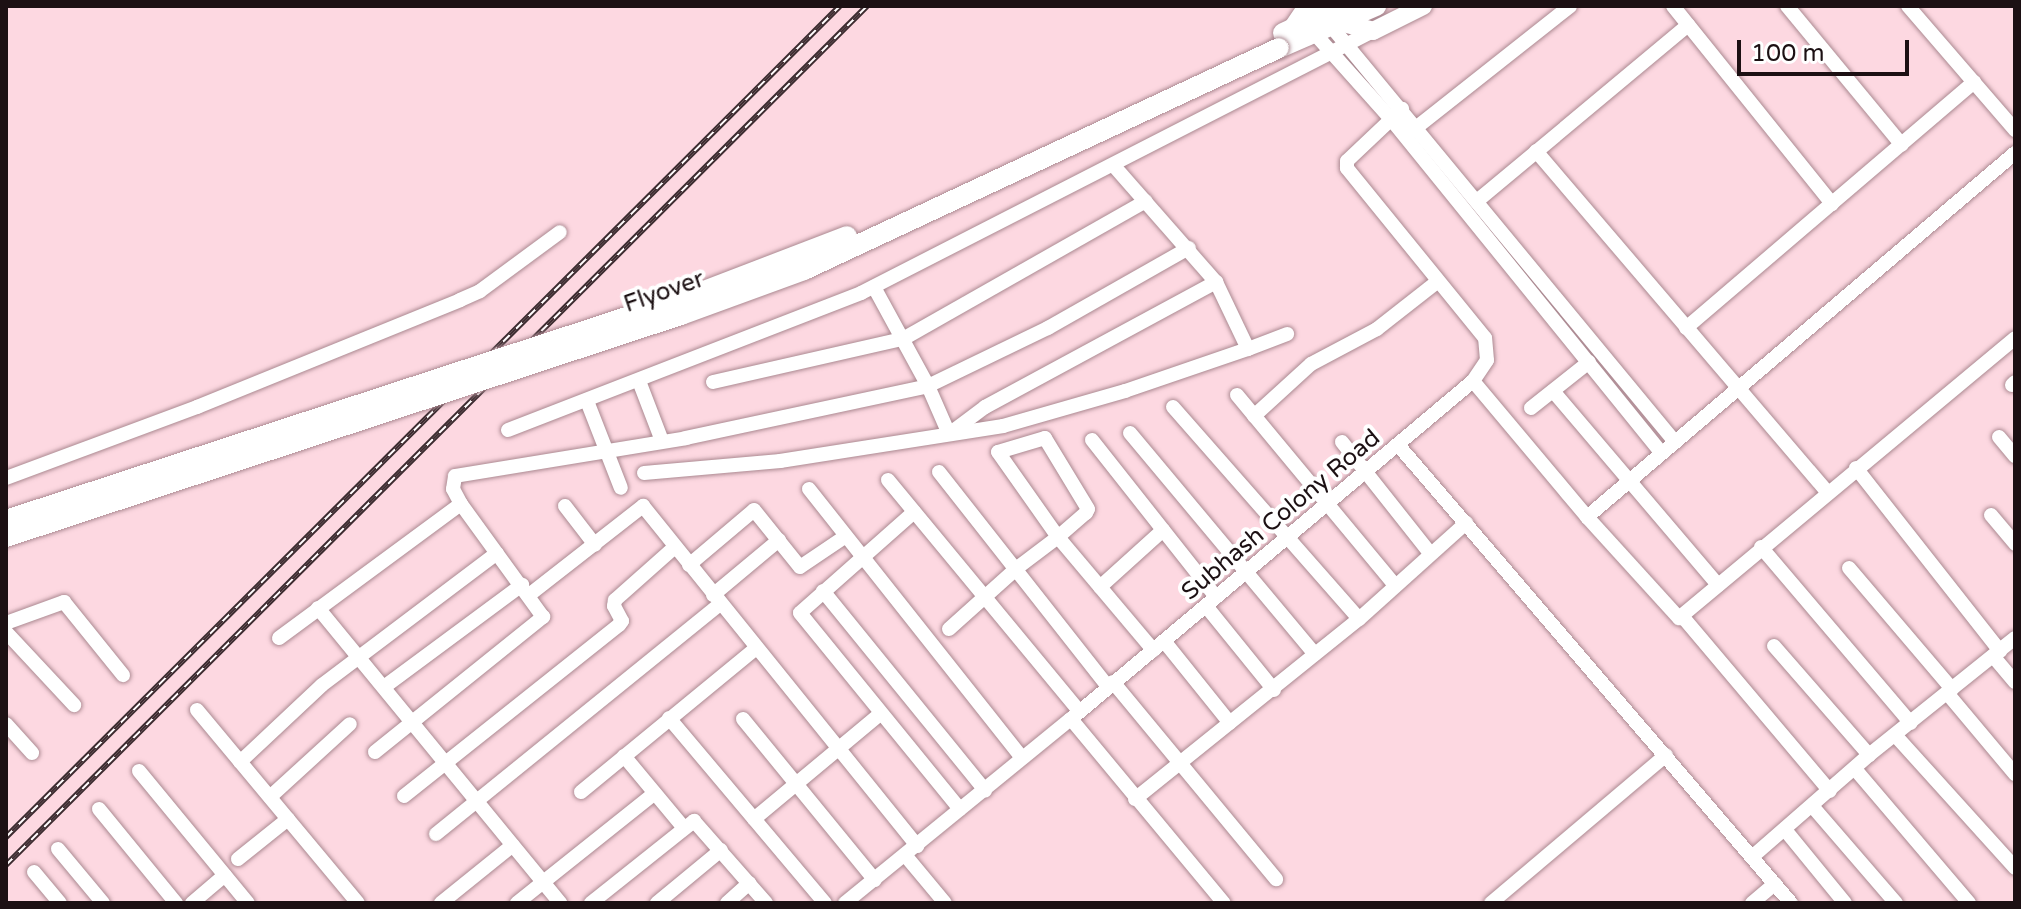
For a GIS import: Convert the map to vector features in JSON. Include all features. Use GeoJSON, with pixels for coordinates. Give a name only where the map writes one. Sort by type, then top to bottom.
{"type":"FeatureCollection","features":[{"type":"Feature","properties":{"kind":"highway"},"geometry":{"type":"LineString","coordinates":[[1281,38],[1376,6]]}},
{"type":"Feature","properties":{"kind":"highway","name":"Flyover"},"geometry":{"type":"LineString","coordinates":[[6,520],[676,301],[829,244],[1000,169],[1281,38],[1332,22]]}},
{"type":"Feature","properties":{"kind":"highway","name":"Flyover"},"geometry":{"type":"LineString","coordinates":[[6,537],[681,315],[804,270],[1281,38]]}},
{"type":"Feature","properties":{"kind":"main road"},"geometry":{"type":"LineString","coordinates":[[1281,38],[1307,6]]}},
{"type":"Feature","properties":{"kind":"main road"},"geometry":{"type":"LineString","coordinates":[[1332,22],[1373,31],[1423,6]]}},
{"type":"Feature","properties":{"kind":"street"},"geometry":{"type":"LineString","coordinates":[[1417,127],[1570,6]]}},
{"type":"Feature","properties":{"kind":"street"},"geometry":{"type":"LineString","coordinates":[[1673,6],[1832,204]]}},
{"type":"Feature","properties":{"kind":"street"},"geometry":{"type":"LineString","coordinates":[[1787,6],[1902,145]]}},
{"type":"Feature","properties":{"kind":"street"},"geometry":{"type":"LineString","coordinates":[[1908,6],[2015,130]]}},
{"type":"Feature","properties":{"kind":"street"},"geometry":{"type":"LineString","coordinates":[[1332,22],[1396,114],[1661,453]]}},
{"type":"Feature","properties":{"kind":"street"},"geometry":{"type":"LineString","coordinates":[[1332,22],[1333,53],[1396,114],[1417,127],[1675,442]]}},
{"type":"Feature","properties":{"kind":"street"},"geometry":{"type":"LineString","coordinates":[[1477,201],[1688,25]]}},
{"type":"Feature","properties":{"kind":"street"},"geometry":{"type":"LineString","coordinates":[[508,430],[874,287],[1373,31]]}},
{"type":"Feature","properties":{"kind":"street"},"geometry":{"type":"LineString","coordinates":[[1686,328],[1974,82]]}},
{"type":"Feature","properties":{"kind":"street","name":"Subhash Colony Road"},"geometry":{"type":"LineString","coordinates":[[848,902],[1399,446],[1473,381],[1487,360],[1485,338],[1347,168],[1347,161],[1396,114]]}},
{"type":"Feature","properties":{"kind":"street"},"geometry":{"type":"LineString","coordinates":[[1536,151],[1827,492]]}},
{"type":"Feature","properties":{"kind":"street"},"geometry":{"type":"LineString","coordinates":[[1587,517],[2015,153]]}},
{"type":"Feature","properties":{"kind":"street"},"geometry":{"type":"LineString","coordinates":[[1114,166],[1216,282],[1248,349]]}},
{"type":"Feature","properties":{"kind":"street"},"geometry":{"type":"LineString","coordinates":[[713,382],[903,339],[1146,201]]}},
{"type":"Feature","properties":{"kind":"street"},"geometry":{"type":"LineString","coordinates":[[6,478],[197,407],[460,300],[480,291],[560,232]]}},
{"type":"Feature","properties":{"kind":"street"},"geometry":{"type":"LineString","coordinates":[[375,752],[542,619],[543,615],[461,504],[452,483],[455,476],[662,441],[928,386],[1048,328],[1189,248]]}},
{"type":"Feature","properties":{"kind":"street"},"geometry":{"type":"LineString","coordinates":[[949,434],[985,407],[1216,282]]}},
{"type":"Feature","properties":{"kind":"street"},"geometry":{"type":"LineString","coordinates":[[1254,416],[1311,364],[1377,329],[1437,282]]}},
{"type":"Feature","properties":{"kind":"street"},"geometry":{"type":"LineString","coordinates":[[874,287],[928,386],[949,434]]}},
{"type":"Feature","properties":{"kind":"street"},"geometry":{"type":"LineString","coordinates":[[644,473],[780,461],[1027,419],[1125,391],[1287,334]]}},
{"type":"Feature","properties":{"kind":"street"},"geometry":{"type":"LineString","coordinates":[[1473,381],[1675,617],[1682,616],[2015,338]]}},
{"type":"Feature","properties":{"kind":"street"},"geometry":{"type":"LineString","coordinates":[[1531,408],[1589,362]]}},
{"type":"Feature","properties":{"kind":"street"},"geometry":{"type":"LineString","coordinates":[[639,381],[662,441]]}},
{"type":"Feature","properties":{"kind":"street"},"geometry":{"type":"LineString","coordinates":[[1553,391],[1718,585]]}},
{"type":"Feature","properties":{"kind":"street"},"geometry":{"type":"LineString","coordinates":[[1237,395],[1394,584]]}},
{"type":"Feature","properties":{"kind":"street"},"geometry":{"type":"LineString","coordinates":[[587,401],[621,488]]}},
{"type":"Feature","properties":{"kind":"street"},"geometry":{"type":"LineString","coordinates":[[1173,407],[1285,539],[1359,619]]}},
{"type":"Feature","properties":{"kind":"street"},"geometry":{"type":"LineString","coordinates":[[1130,433],[1315,654]]}},
{"type":"Feature","properties":{"kind":"street"},"geometry":{"type":"LineString","coordinates":[[1999,437],[2015,456]]}},
{"type":"Feature","properties":{"kind":"street"},"geometry":{"type":"LineString","coordinates":[[949,629],[1017,568],[1058,537],[1086,513],[1088,505],[1045,438],[998,452],[1058,537],[1100,587],[1230,723]]}},
{"type":"Feature","properties":{"kind":"street"},"geometry":{"type":"LineString","coordinates":[[1092,440],[1163,530],[1274,690]]}},
{"type":"Feature","properties":{"kind":"street"},"geometry":{"type":"LineString","coordinates":[[1342,442],[1430,553]]}},
{"type":"Feature","properties":{"kind":"street"},"geometry":{"type":"LineString","coordinates":[[1399,446],[1791,903]]}},
{"type":"Feature","properties":{"kind":"street"},"geometry":{"type":"LineString","coordinates":[[1856,468],[2015,682]]}},
{"type":"Feature","properties":{"kind":"street"},"geometry":{"type":"LineString","coordinates":[[939,472],[1110,685],[1180,763],[1276,879]]}},
{"type":"Feature","properties":{"kind":"street"},"geometry":{"type":"LineString","coordinates":[[888,480],[986,598],[1135,799],[1224,903]]}},
{"type":"Feature","properties":{"kind":"street"},"geometry":{"type":"LineString","coordinates":[[809,489],[1022,758]]}},
{"type":"Feature","properties":{"kind":"street"},"geometry":{"type":"LineString","coordinates":[[279,638],[461,504]]}},
{"type":"Feature","properties":{"kind":"street"},"geometry":{"type":"LineString","coordinates":[[565,506],[595,545]]}},
{"type":"Feature","properties":{"kind":"street"},"geometry":{"type":"LineString","coordinates":[[384,687],[595,545],[643,506],[838,750],[911,850],[945,903]]}},
{"type":"Feature","properties":{"kind":"street"},"geometry":{"type":"LineString","coordinates":[[689,565],[751,511],[757,512],[803,568],[846,536]]}},
{"type":"Feature","properties":{"kind":"street"},"geometry":{"type":"LineString","coordinates":[[914,512],[864,559],[803,608],[801,616],[960,809]]}},
{"type":"Feature","properties":{"kind":"street"},"geometry":{"type":"LineString","coordinates":[[1991,515],[2015,544]]}},
{"type":"Feature","properties":{"kind":"street"},"geometry":{"type":"LineString","coordinates":[[1135,799],[1274,690],[1466,523]]}},
{"type":"Feature","properties":{"kind":"street"},"geometry":{"type":"LineString","coordinates":[[1100,587],[1163,530]]}},
{"type":"Feature","properties":{"kind":"street"},"geometry":{"type":"LineString","coordinates":[[436,834],[716,600],[779,540]]}},
{"type":"Feature","properties":{"kind":"street"},"geometry":{"type":"LineString","coordinates":[[404,796],[444,761],[619,625],[622,621],[614,606],[615,600],[675,547]]}},
{"type":"Feature","properties":{"kind":"street"},"geometry":{"type":"LineString","coordinates":[[1761,547],[1911,723]]}},
{"type":"Feature","properties":{"kind":"street"},"geometry":{"type":"LineString","coordinates":[[240,762],[358,656],[497,553]]}},
{"type":"Feature","properties":{"kind":"street"},"geometry":{"type":"LineString","coordinates":[[1849,568],[2015,774]]}},
{"type":"Feature","properties":{"kind":"street"},"geometry":{"type":"LineString","coordinates":[[823,591],[985,790]]}},
{"type":"Feature","properties":{"kind":"street"},"geometry":{"type":"LineString","coordinates":[[6,623],[64,602],[123,675]]}},
{"type":"Feature","properties":{"kind":"street"},"geometry":{"type":"LineString","coordinates":[[318,608],[560,903]]}},
{"type":"Feature","properties":{"kind":"street"},"geometry":{"type":"LineString","coordinates":[[1682,616],[1830,791]]}},
{"type":"Feature","properties":{"kind":"street"},"geometry":{"type":"LineString","coordinates":[[6,632],[74,705]]}},
{"type":"Feature","properties":{"kind":"street"},"geometry":{"type":"LineString","coordinates":[[1752,857],[1786,831],[1869,755],[2015,638]]}},
{"type":"Feature","properties":{"kind":"street"},"geometry":{"type":"LineString","coordinates":[[1774,646],[1869,755]]}},
{"type":"Feature","properties":{"kind":"street"},"geometry":{"type":"LineString","coordinates":[[581,792],[755,649]]}},
{"type":"Feature","properties":{"kind":"street"},"geometry":{"type":"LineString","coordinates":[[197,710],[358,903]]}},
{"type":"Feature","properties":{"kind":"street"},"geometry":{"type":"LineString","coordinates":[[754,819],[881,713]]}},
{"type":"Feature","properties":{"kind":"street"},"geometry":{"type":"LineString","coordinates":[[669,718],[825,903]]}},
{"type":"Feature","properties":{"kind":"street"},"geometry":{"type":"LineString","coordinates":[[743,719],[875,880]]}},
{"type":"Feature","properties":{"kind":"street"},"geometry":{"type":"LineString","coordinates":[[6,724],[32,753]]}},
{"type":"Feature","properties":{"kind":"street"},"geometry":{"type":"LineString","coordinates":[[270,797],[350,724]]}},
{"type":"Feature","properties":{"kind":"street"},"geometry":{"type":"LineString","coordinates":[[1895,735],[2015,868]]}},
{"type":"Feature","properties":{"kind":"street"},"geometry":{"type":"LineString","coordinates":[[1491,903],[1666,755]]}},
{"type":"Feature","properties":{"kind":"street"},"geometry":{"type":"LineString","coordinates":[[624,756],[684,828]]}},
{"type":"Feature","properties":{"kind":"street"},"geometry":{"type":"LineString","coordinates":[[1855,769],[1969,903]]}},
{"type":"Feature","properties":{"kind":"street"},"geometry":{"type":"LineString","coordinates":[[139,771],[248,903]]}},
{"type":"Feature","properties":{"kind":"street"},"geometry":{"type":"LineString","coordinates":[[517,903],[655,793]]}},
{"type":"Feature","properties":{"kind":"street"},"geometry":{"type":"LineString","coordinates":[[1813,807],[1896,903]]}},
{"type":"Feature","properties":{"kind":"street"},"geometry":{"type":"LineString","coordinates":[[99,809],[176,903]]}},
{"type":"Feature","properties":{"kind":"street"},"geometry":{"type":"LineString","coordinates":[[238,859],[288,819]]}},
{"type":"Feature","properties":{"kind":"street"},"geometry":{"type":"LineString","coordinates":[[591,903],[694,821],[766,903]]}},
{"type":"Feature","properties":{"kind":"street"},"geometry":{"type":"LineString","coordinates":[[1786,831],[1845,903]]}},
{"type":"Feature","properties":{"kind":"street"},"geometry":{"type":"LineString","coordinates":[[441,903],[513,845]]}},
{"type":"Feature","properties":{"kind":"street"},"geometry":{"type":"LineString","coordinates":[[58,849],[103,903]]}},
{"type":"Feature","properties":{"kind":"street"},"geometry":{"type":"LineString","coordinates":[[657,903],[721,850]]}},
{"type":"Feature","properties":{"kind":"street"},"geometry":{"type":"LineString","coordinates":[[34,872],[60,903]]}},
{"type":"Feature","properties":{"kind":"street"},"geometry":{"type":"LineString","coordinates":[[192,903],[225,875]]}},
{"type":"Feature","properties":{"kind":"street"},"geometry":{"type":"LineString","coordinates":[[727,903],[749,883]]}},
{"type":"Feature","properties":{"kind":"street"},"geometry":{"type":"LineString","coordinates":[[1752,903],[1775,884]]}},
{"type":"Feature","properties":{"kind":"railway"},"geometry":{"type":"LineString","coordinates":[[6,837],[840,6]]}},
{"type":"Feature","properties":{"kind":"railway"},"geometry":{"type":"LineString","coordinates":[[6,865],[867,6]]}}]}
